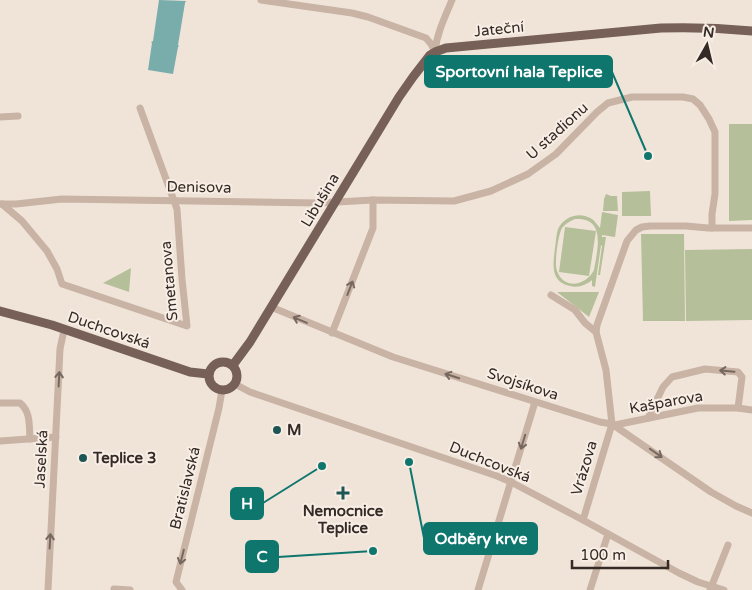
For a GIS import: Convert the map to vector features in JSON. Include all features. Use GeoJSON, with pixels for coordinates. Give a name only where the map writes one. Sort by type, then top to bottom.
{"type":"FeatureCollection","features":[{"type":"Feature","properties":{"kind":"main road","name":"Jateční"},"geometry":{"type":"LineString","coordinates":[[435,52],[446,48],[661,28],[729,28],[752,31]]}},
{"type":"Feature","properties":{"kind":"main road","name":"Libušina"},"geometry":{"type":"LineString","coordinates":[[233,365],[242,354],[399,98],[422,66],[435,52]]}},
{"type":"Feature","properties":{"kind":"main road","name":"Duchcovská"},"geometry":{"type":"LineString","coordinates":[[0,311],[190,372],[208,374]]}},
{"type":"Feature","properties":{"kind":"main road"},"geometry":{"type":"LineString","coordinates":[[222,361],[233,365],[237,375],[235,384],[222,390],[210,383],[208,374],[210,368],[217,362],[222,361]]}},
{"type":"Feature","properties":{"kind":"street"},"geometry":{"type":"LineString","coordinates":[[261,0],[368,17],[426,38],[435,52]]}},
{"type":"Feature","properties":{"kind":"street"},"geometry":{"type":"LineString","coordinates":[[435,52],[439,31],[452,0]]}},
{"type":"Feature","properties":{"kind":"street","name":"U stadionu"},"geometry":{"type":"LineString","coordinates":[[335,202],[373,200],[454,201],[491,191],[528,174],[556,154],[608,103],[632,97],[683,97],[693,99],[700,105],[715,132],[715,194],[712,228]]}},
{"type":"Feature","properties":{"kind":"street","name":"Smetanova"},"geometry":{"type":"LineString","coordinates":[[1,204],[22,221],[47,251],[57,269],[62,284],[187,326],[177,210],[140,108]]}},
{"type":"Feature","properties":{"kind":"street"},"geometry":{"type":"LineString","coordinates":[[0,116],[18,116]]}},
{"type":"Feature","properties":{"kind":"street","name":"Denisova"},"geometry":{"type":"LineString","coordinates":[[1,204],[62,198],[335,202]]}},
{"type":"Feature","properties":{"kind":"street"},"geometry":{"type":"LineString","coordinates":[[332,334],[373,228],[373,200]]}},
{"type":"Feature","properties":{"kind":"street"},"geometry":{"type":"LineString","coordinates":[[614,424],[606,370],[596,332],[627,241],[636,230],[650,226],[752,228]]}},
{"type":"Feature","properties":{"kind":"street"},"geometry":{"type":"LineString","coordinates":[[551,295],[575,310],[585,323],[596,332]]}},
{"type":"Feature","properties":{"kind":"street","name":"Svojsíkova"},"geometry":{"type":"LineString","coordinates":[[271,307],[393,358],[600,422],[614,424],[711,492],[752,513]]}},
{"type":"Feature","properties":{"kind":"street","name":"Jaselská"},"geometry":{"type":"LineString","coordinates":[[48,590],[60,349],[64,330]]}},
{"type":"Feature","properties":{"kind":"street"},"geometry":{"type":"LineString","coordinates":[[648,418],[663,387],[672,377],[705,369],[738,372],[742,377],[738,408]]}},
{"type":"Feature","properties":{"kind":"street","name":"Duchcovská"},"geometry":{"type":"LineString","coordinates":[[235,384],[250,392],[497,476],[583,520],[679,573],[710,588],[724,590]]}},
{"type":"Feature","properties":{"kind":"street","name":"Bratislavská"},"geometry":{"type":"LineString","coordinates":[[179,589],[176,582],[222,390]]}},
{"type":"Feature","properties":{"kind":"street"},"geometry":{"type":"LineString","coordinates":[[478,590],[535,402]]}},
{"type":"Feature","properties":{"kind":"street"},"geometry":{"type":"LineString","coordinates":[[0,403],[20,403],[26,408],[30,439]]}},
{"type":"Feature","properties":{"kind":"street","name":"Kašparova"},"geometry":{"type":"LineString","coordinates":[[614,424],[698,408],[752,410]]}},
{"type":"Feature","properties":{"kind":"street","name":"Vrázova"},"geometry":{"type":"LineString","coordinates":[[583,520],[614,424]]}},
{"type":"Feature","properties":{"kind":"street"},"geometry":{"type":"LineString","coordinates":[[0,441],[56,437]]}},
{"type":"Feature","properties":{"kind":"street"},"geometry":{"type":"LineString","coordinates":[[590,590],[608,534]]}},
{"type":"Feature","properties":{"kind":"street"},"geometry":{"type":"LineString","coordinates":[[710,588],[728,545]]}},
{"type":"Feature","properties":{"kind":"street"},"geometry":{"type":"LineString","coordinates":[[114,589],[130,590]]}},
{"type":"Feature","properties":{"kind":"green space"},"geometry":{"type":"Polygon","coordinates":[[[729,124],[752,124],[752,220],[729,221],[729,124]]]}},
{"type":"Feature","properties":{"kind":"green space"},"geometry":{"type":"Polygon","coordinates":[[[650,191],[651,216],[622,216],[622,192],[650,191]]]}},
{"type":"Feature","properties":{"kind":"green space"},"geometry":{"type":"Polygon","coordinates":[[[606,194],[617,196],[618,211],[603,211],[606,194]]]}},
{"type":"Feature","properties":{"kind":"green space"},"geometry":{"type":"Polygon","coordinates":[[[602,212],[618,215],[615,237],[602,235],[602,237],[606,237],[600,275],[598,275],[601,245],[595,287],[592,286],[592,280],[585,285],[576,287],[559,281],[554,272],[554,260],[558,229],[564,221],[573,216],[582,215],[592,219],[600,228],[602,212]],[[575,219],[562,228],[556,256],[556,267],[560,277],[565,281],[575,284],[586,280],[594,270],[597,254],[598,237],[596,229],[592,223],[575,219]]]}},
{"type":"Feature","properties":{"kind":"green space"},"geometry":{"type":"Polygon","coordinates":[[[565,227],[596,231],[589,276],[559,272],[565,227]]]}},
{"type":"Feature","properties":{"kind":"green space"},"geometry":{"type":"Polygon","coordinates":[[[641,234],[684,234],[685,321],[643,321],[641,234]]]}},
{"type":"Feature","properties":{"kind":"green space"},"geometry":{"type":"Polygon","coordinates":[[[752,249],[752,320],[686,321],[685,250],[752,249]]]}},
{"type":"Feature","properties":{"kind":"green space"},"geometry":{"type":"Polygon","coordinates":[[[131,268],[129,292],[103,283],[131,268]]]}},
{"type":"Feature","properties":{"kind":"green space"},"geometry":{"type":"Polygon","coordinates":[[[557,292],[599,292],[589,317],[557,292]]]}},
{"type":"Feature","properties":{"kind":"water"},"geometry":{"type":"Polygon","coordinates":[[[159,0],[186,1],[173,74],[148,70],[159,0]]]}},
{"type":"Feature","properties":{"kind":"place","name":"Sportovní hala Teplice"},"geometry":{"type":"Point","coordinates":[648,156]}},
{"type":"Feature","properties":{"kind":"place","name":"M"},"geometry":{"type":"Point","coordinates":[277,430]}},
{"type":"Feature","properties":{"kind":"place","name":"Teplice 3"},"geometry":{"type":"Point","coordinates":[83,458]}},
{"type":"Feature","properties":{"kind":"place","name":"Odběry krve"},"geometry":{"type":"Point","coordinates":[409,462]}},
{"type":"Feature","properties":{"kind":"place","name":"H"},"geometry":{"type":"Point","coordinates":[322,466]}},
{"type":"Feature","properties":{"kind":"place","name":"Nemocnice Teplice"},"geometry":{"type":"Point","coordinates":[343,493]}},
{"type":"Feature","properties":{"kind":"place","name":"C"},"geometry":{"type":"Point","coordinates":[373,551]}}]}
